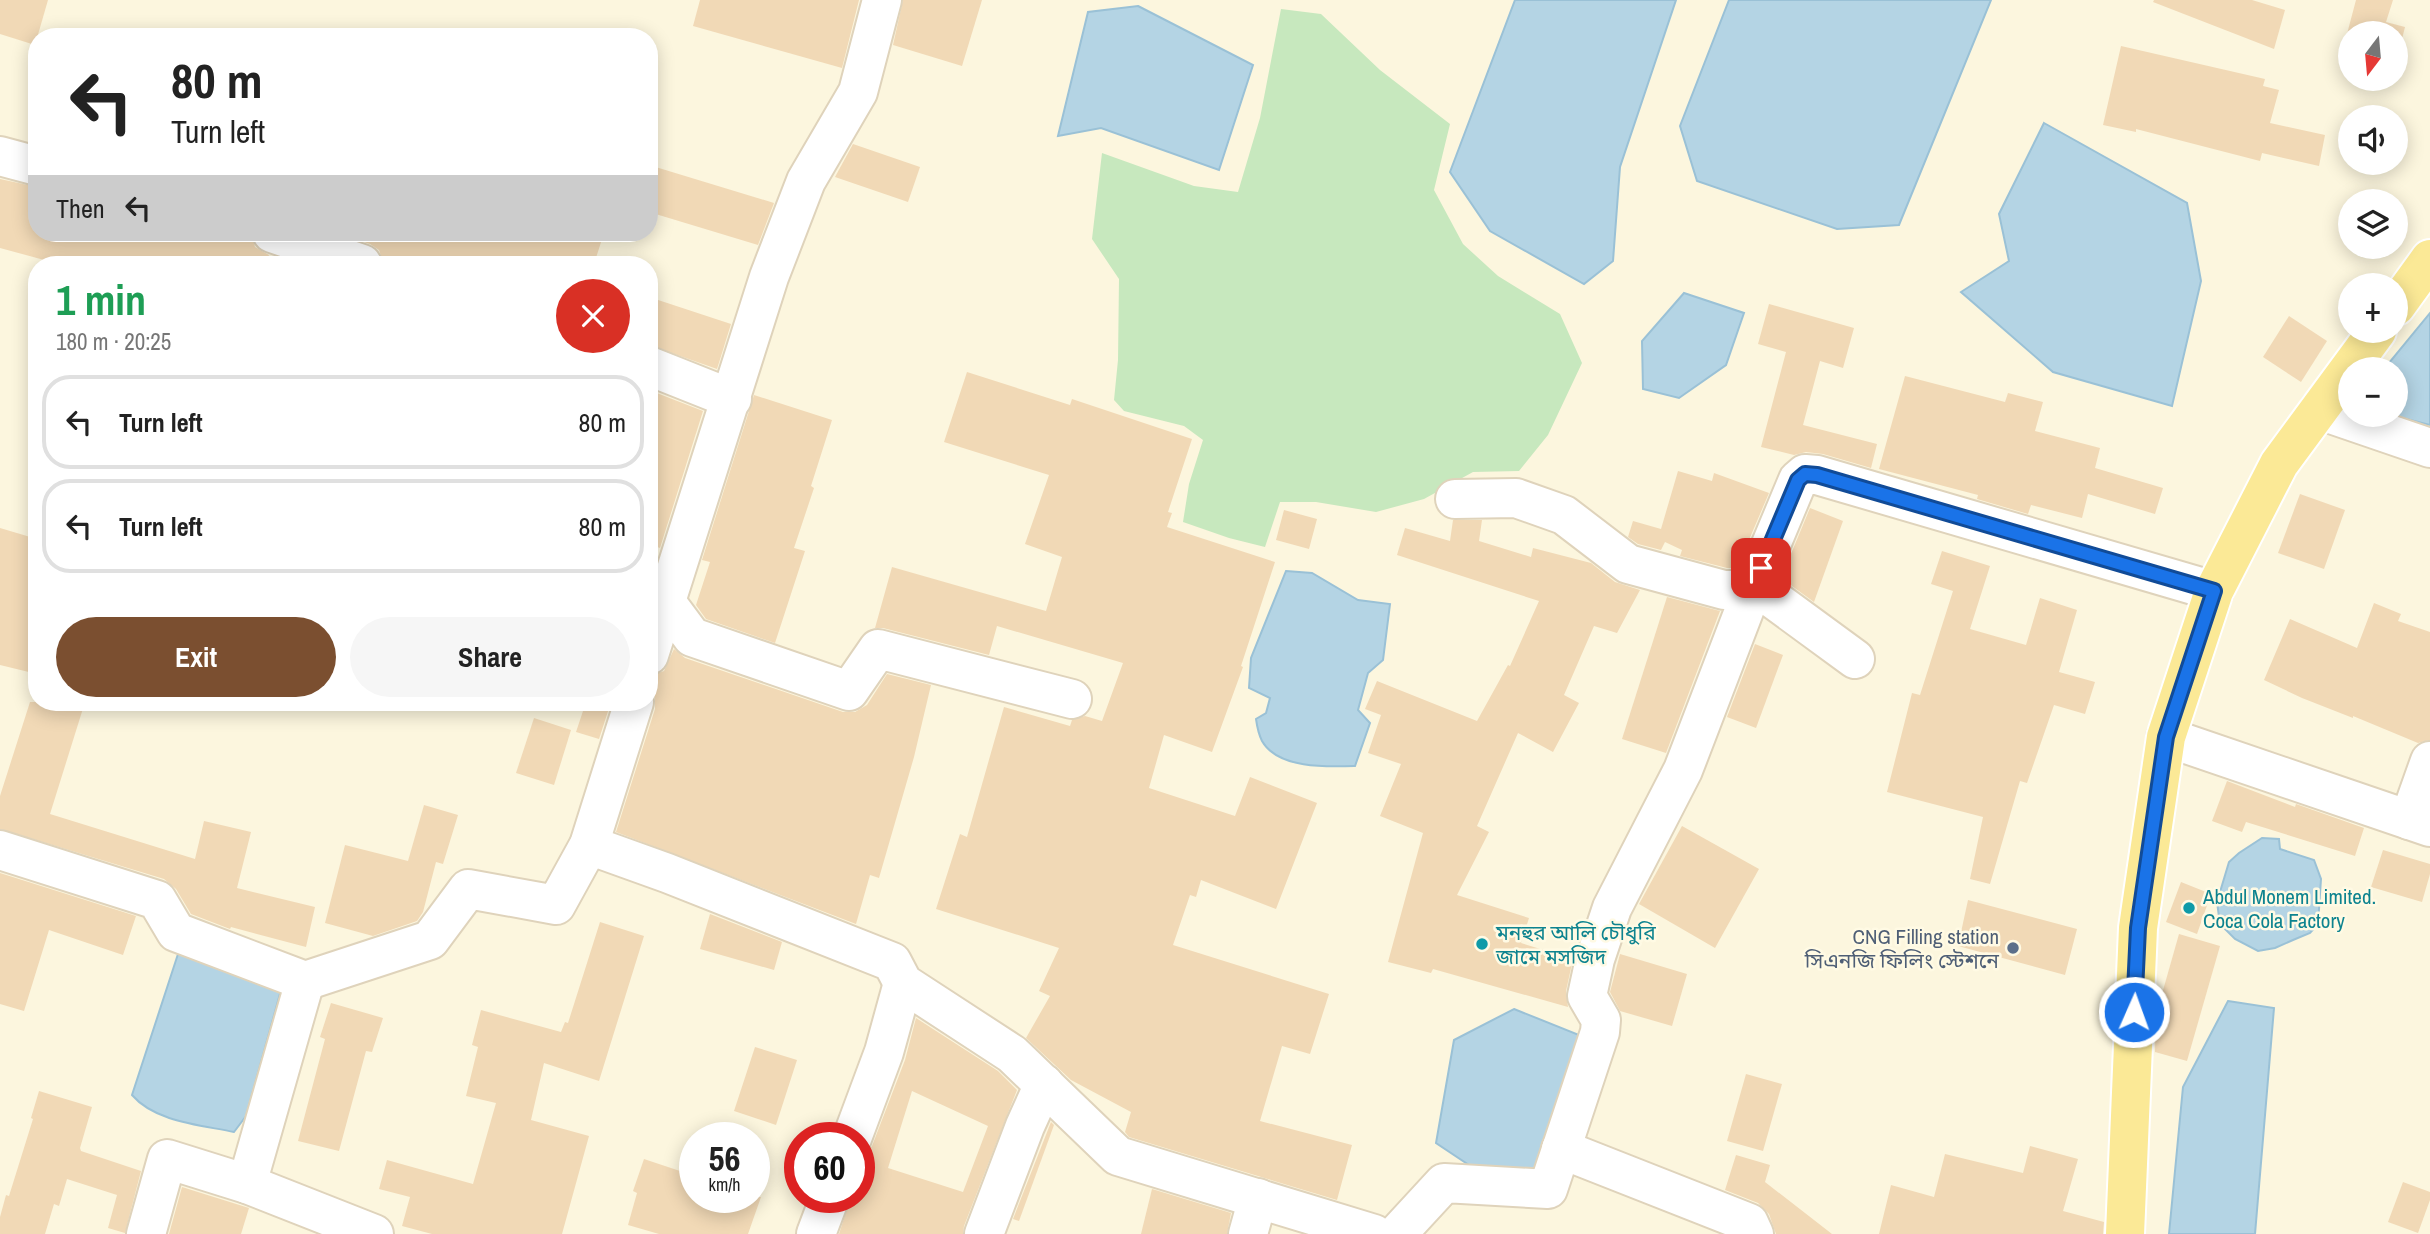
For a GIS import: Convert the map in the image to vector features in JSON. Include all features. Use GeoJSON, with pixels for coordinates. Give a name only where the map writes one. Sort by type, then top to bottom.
{"type":"FeatureCollection","features":[{"type":"Feature","properties":{"kind":"main road"},"geometry":{"type":"LineString","coordinates":[[2408,289],[2430,259]]}},
{"type":"Feature","properties":{"kind":"main road"},"geometry":{"type":"LineString","coordinates":[[2125,1234],[2138,928],[2166,737],[2214,591],[2279,464],[2368,343]]}},
{"type":"Feature","properties":{"kind":"street"},"geometry":{"type":"LineString","coordinates":[[658,627],[769,277],[806,181],[858,92],[882,0]]}},
{"type":"Feature","properties":{"kind":"street"},"geometry":{"type":"LineString","coordinates":[[0,156],[28,164]]}},
{"type":"Feature","properties":{"kind":"street"},"geometry":{"type":"LineString","coordinates":[[298,242],[339,256]]}},
{"type":"Feature","properties":{"kind":"street"},"geometry":{"type":"LineString","coordinates":[[658,370],[732,399]]}},
{"type":"Feature","properties":{"kind":"street"},"geometry":{"type":"LineString","coordinates":[[2319,410],[2430,448]]}},
{"type":"Feature","properties":{"kind":"street"},"geometry":{"type":"LineString","coordinates":[[1397,1234],[1444,1183],[1548,1189],[1600,1032],[1601,1020],[1587,996],[1595,959],[1612,908],[1683,770],[1752,590],[1798,480],[1805,474],[1817,475],[2214,591]]}},
{"type":"Feature","properties":{"kind":"street"},"geometry":{"type":"LineString","coordinates":[[1455,499],[1517,498],[1564,515],[1628,564],[1724,590],[1752,590],[1769,596],[1855,659]]}},
{"type":"Feature","properties":{"kind":"street"},"geometry":{"type":"LineString","coordinates":[[666,602],[692,637],[849,691],[878,649],[1072,699]]}},
{"type":"Feature","properties":{"kind":"street"},"geometry":{"type":"LineString","coordinates":[[0,850],[157,900],[176,932],[305,981],[430,940],[468,888],[556,905],[589,845],[631,711]]}},
{"type":"Feature","properties":{"kind":"street"},"geometry":{"type":"LineString","coordinates":[[2166,737],[2420,823],[2430,761]]}},
{"type":"Feature","properties":{"kind":"street"},"geometry":{"type":"LineString","coordinates":[[589,845],[892,962],[903,983],[1012,1054],[1118,1156],[1253,1216],[1374,1234]]}},
{"type":"Feature","properties":{"kind":"street"},"geometry":{"type":"LineString","coordinates":[[247,1184],[305,981]]}},
{"type":"Feature","properties":{"kind":"street"},"geometry":{"type":"LineString","coordinates":[[858,1122],[884,1052],[903,983]]}},
{"type":"Feature","properties":{"kind":"street"},"geometry":{"type":"LineString","coordinates":[[984,1234],[1044,1084]]}},
{"type":"Feature","properties":{"kind":"street"},"geometry":{"type":"LineString","coordinates":[[1561,1149],[1749,1223],[1754,1234]]}},
{"type":"Feature","properties":{"kind":"street"},"geometry":{"type":"LineString","coordinates":[[146,1234],[167,1159],[247,1184],[374,1234]]}},
{"type":"Feature","properties":{"kind":"street"},"geometry":{"type":"LineString","coordinates":[[817,1234],[824,1213]]}},
{"type":"Feature","properties":{"kind":"green space"},"geometry":{"type":"Polygon","coordinates":[[[1281,9],[1321,14],[1380,70],[1450,124],[1434,190],[1463,244],[1498,276],[1560,314],[1582,363],[1548,435],[1519,471],[1473,472],[1424,499],[1376,512],[1316,502],[1280,502],[1265,547],[1183,522],[1189,484],[1203,440],[1184,426],[1124,411],[1114,400],[1118,360],[1119,279],[1092,239],[1102,153],[1194,186],[1238,192],[1260,118],[1281,9]]]}},
{"type":"Feature","properties":{"kind":"water"},"geometry":{"type":"Polygon","coordinates":[[[1515,0],[1676,0],[1620,167],[1613,261],[1584,284],[1490,231],[1450,172],[1515,0]]]}},
{"type":"Feature","properties":{"kind":"water"},"geometry":{"type":"Polygon","coordinates":[[[1729,0],[1991,0],[1899,225],[1837,229],[1697,181],[1680,126],[1729,0]]]}},
{"type":"Feature","properties":{"kind":"water"},"geometry":{"type":"Polygon","coordinates":[[[1138,6],[1253,65],[1219,170],[1101,128],[1058,136],[1088,12],[1138,6]]]}},
{"type":"Feature","properties":{"kind":"water"},"geometry":{"type":"Polygon","coordinates":[[[2044,123],[2187,203],[2201,281],[2172,406],[2053,372],[1961,292],[2009,261],[1999,214],[2044,123]]]}},
{"type":"Feature","properties":{"kind":"water"},"geometry":{"type":"Polygon","coordinates":[[[1684,293],[1744,313],[1726,365],[1679,398],[1643,389],[1642,341],[1684,293]]]}},
{"type":"Feature","properties":{"kind":"water"},"geometry":{"type":"Polygon","coordinates":[[[2430,313],[2430,425],[2408,419],[2408,357],[2394,357],[2430,313]]]}},
{"type":"Feature","properties":{"kind":"water"},"geometry":{"type":"Polygon","coordinates":[[[1286,571],[1312,573],[1358,600],[1390,604],[1383,660],[1368,673],[1358,710],[1370,723],[1355,766],[1317,766],[1291,761],[1269,750],[1260,736],[1256,719],[1266,713],[1270,698],[1249,688],[1251,658],[1286,571]]]}},
{"type":"Feature","properties":{"kind":"water"},"geometry":{"type":"Polygon","coordinates":[[[2262,838],[2279,839],[2280,849],[2314,860],[2321,879],[2318,924],[2310,933],[2275,948],[2258,951],[2235,939],[2220,924],[2217,902],[2229,862],[2262,838]]]}},
{"type":"Feature","properties":{"kind":"water"},"geometry":{"type":"Polygon","coordinates":[[[178,954],[222,960],[283,983],[246,1116],[234,1132],[166,1117],[142,1104],[132,1095],[178,954]]]}},
{"type":"Feature","properties":{"kind":"water"},"geometry":{"type":"Polygon","coordinates":[[[2228,1001],[2274,1008],[2255,1234],[2169,1234],[2183,1087],[2228,1001]]]}},
{"type":"Feature","properties":{"kind":"water"},"geometry":{"type":"Polygon","coordinates":[[[1514,1009],[1589,1039],[1545,1163],[1531,1176],[1475,1169],[1436,1143],[1454,1040],[1514,1009]]]}},
{"type":"Feature","properties":{"kind":"building"},"geometry":{"type":"Polygon","coordinates":[[[0,0],[48,0],[40,28],[28,28],[28,43],[0,34],[0,0]]]}},
{"type":"Feature","properties":{"kind":"building"},"geometry":{"type":"Polygon","coordinates":[[[700,0],[859,0],[842,68],[693,26],[700,0]]]}},
{"type":"Feature","properties":{"kind":"building"},"geometry":{"type":"Polygon","coordinates":[[[903,0],[982,0],[962,66],[893,45],[903,0]]]}},
{"type":"Feature","properties":{"kind":"building"},"geometry":{"type":"Polygon","coordinates":[[[2252,0],[2285,10],[2274,49],[2153,2],[2252,0]]]}},
{"type":"Feature","properties":{"kind":"building"},"geometry":{"type":"Polygon","coordinates":[[[2356,0],[2393,0],[2386,21],[2350,21],[2356,0]]]}},
{"type":"Feature","properties":{"kind":"building"},"geometry":{"type":"Polygon","coordinates":[[[2121,46],[2265,79],[2263,86],[2279,90],[2270,123],[2325,135],[2319,166],[2262,153],[2260,161],[2136,129],[2136,132],[2103,125],[2121,46]]]}},
{"type":"Feature","properties":{"kind":"building"},"geometry":{"type":"Polygon","coordinates":[[[853,144],[920,167],[908,202],[835,177],[853,144]]]}},
{"type":"Feature","properties":{"kind":"building"},"geometry":{"type":"Polygon","coordinates":[[[658,168],[774,203],[758,245],[658,215],[658,168]]]}},
{"type":"Feature","properties":{"kind":"building"},"geometry":{"type":"Polygon","coordinates":[[[0,179],[28,185],[28,242],[254,242],[255,247],[269,255],[30,256],[0,248],[0,179]]]}},
{"type":"Feature","properties":{"kind":"building"},"geometry":{"type":"Polygon","coordinates":[[[364,242],[601,242],[597,256],[381,256],[379,250],[364,242]]]}},
{"type":"Feature","properties":{"kind":"building"},"geometry":{"type":"Polygon","coordinates":[[[658,300],[731,324],[717,369],[658,348],[658,300]]]}},
{"type":"Feature","properties":{"kind":"building"},"geometry":{"type":"Polygon","coordinates":[[[1769,304],[1854,328],[1843,368],[1820,361],[1803,425],[1877,444],[1871,468],[1823,454],[1806,452],[1794,455],[1761,447],[1786,352],[1758,344],[1769,304]]]}},
{"type":"Feature","properties":{"kind":"building"},"geometry":{"type":"Polygon","coordinates":[[[2289,316],[2327,341],[2301,382],[2263,357],[2289,316]]]}},
{"type":"Feature","properties":{"kind":"building"},"geometry":{"type":"Polygon","coordinates":[[[967,372],[1070,405],[1072,399],[1192,439],[1168,512],[1172,513],[1167,527],[1275,562],[1241,666],[1243,667],[1212,752],[1164,735],[1149,788],[1235,816],[1250,777],[1317,803],[1276,909],[1201,880],[1196,897],[1190,895],[1173,945],[1329,994],[1310,1054],[1282,1046],[1260,1121],[1352,1145],[1337,1200],[1129,1137],[1125,1132],[1131,1112],[1071,1080],[1026,1038],[1050,996],[1039,991],[1059,948],[936,909],[960,834],[967,837],[1004,707],[1070,726],[1072,720],[1085,716],[1102,721],[1123,663],[997,626],[989,655],[875,628],[892,567],[1046,611],[1062,557],[1025,544],[1049,475],[944,442],[967,372]]]}},
{"type":"Feature","properties":{"kind":"building"},"geometry":{"type":"Polygon","coordinates":[[[1905,376],[2005,402],[2008,393],[2043,402],[2035,431],[2100,448],[2095,468],[2163,488],[2155,514],[2088,494],[2082,518],[2031,505],[2028,514],[1977,499],[1978,495],[1879,469],[1905,376]]]}},
{"type":"Feature","properties":{"kind":"building"},"geometry":{"type":"Polygon","coordinates":[[[658,394],[703,411],[660,548],[658,547],[658,394]]]}},
{"type":"Feature","properties":{"kind":"building"},"geometry":{"type":"Polygon","coordinates":[[[754,395],[832,420],[794,548],[805,551],[775,643],[706,619],[696,605],[710,562],[702,560],[754,395]]]}},
{"type":"Feature","properties":{"kind":"building"},"geometry":{"type":"Polygon","coordinates":[[[1678,471],[1712,481],[1714,473],[1769,493],[1737,568],[1680,556],[1682,550],[1665,542],[1661,550],[1638,544],[1628,537],[1633,521],[1661,529],[1678,471]]]}},
{"type":"Feature","properties":{"kind":"building"},"geometry":{"type":"Polygon","coordinates":[[[2300,494],[2345,510],[2324,569],[2278,553],[2300,494]]]}},
{"type":"Feature","properties":{"kind":"building"},"geometry":{"type":"Polygon","coordinates":[[[1810,508],[1843,521],[1814,602],[1781,578],[1810,508]]]}},
{"type":"Feature","properties":{"kind":"building"},"geometry":{"type":"Polygon","coordinates":[[[1284,510],[1317,519],[1309,549],[1276,540],[1284,510]]]}},
{"type":"Feature","properties":{"kind":"building"},"geometry":{"type":"Polygon","coordinates":[[[1453,520],[1482,520],[1479,541],[1531,557],[1533,548],[1591,563],[1615,582],[1640,590],[1617,633],[1594,626],[1564,695],[1579,703],[1553,752],[1518,733],[1477,826],[1489,832],[1457,895],[1529,918],[1521,943],[1573,959],[1566,991],[1568,1007],[1433,969],[1431,973],[1388,962],[1423,833],[1380,816],[1401,764],[1368,753],[1381,715],[1365,709],[1377,681],[1477,721],[1508,665],[1510,666],[1539,601],[1397,555],[1405,528],[1450,541],[1453,520]]]}},
{"type":"Feature","properties":{"kind":"building"},"geometry":{"type":"Polygon","coordinates":[[[0,528],[28,536],[28,672],[0,665],[0,528]]]}},
{"type":"Feature","properties":{"kind":"building"},"geometry":{"type":"Polygon","coordinates":[[[1942,551],[1990,566],[1970,629],[2026,645],[2040,598],[2077,610],[2059,672],[2095,682],[2085,714],[2054,705],[2027,783],[2020,781],[1990,884],[1970,879],[1983,817],[1887,792],[1912,693],[1920,695],[1953,591],[1931,584],[1942,551]]]}},
{"type":"Feature","properties":{"kind":"building"},"geometry":{"type":"Polygon","coordinates":[[[1667,597],[1720,611],[1666,753],[1622,739],[1667,597]]]}},
{"type":"Feature","properties":{"kind":"building"},"geometry":{"type":"Polygon","coordinates":[[[2374,603],[2401,614],[2398,621],[2430,632],[2430,740],[2418,743],[2302,698],[2264,680],[2290,619],[2357,648],[2374,603]]]}},
{"type":"Feature","properties":{"kind":"building"},"geometry":{"type":"Polygon","coordinates":[[[1755,644],[1783,655],[1756,728],[1727,717],[1755,644]]]}},
{"type":"Feature","properties":{"kind":"building"},"geometry":{"type":"Polygon","coordinates":[[[674,649],[685,658],[843,712],[855,712],[867,705],[887,674],[931,685],[914,757],[879,878],[870,875],[856,924],[616,832],[654,711],[658,711],[658,673],[664,671],[674,649]]]}},
{"type":"Feature","properties":{"kind":"building"},"geometry":{"type":"Polygon","coordinates":[[[28,708],[28,711],[82,711],[50,814],[195,859],[204,821],[251,832],[237,888],[315,907],[306,947],[231,927],[230,929],[191,914],[176,889],[164,879],[0,829],[0,796],[28,708]]]}},
{"type":"Feature","properties":{"kind":"building"},"geometry":{"type":"Polygon","coordinates":[[[583,711],[608,711],[599,739],[576,732],[583,711]]]}},
{"type":"Feature","properties":{"kind":"building"},"geometry":{"type":"Polygon","coordinates":[[[534,718],[571,730],[554,785],[516,773],[534,718]]]}},
{"type":"Feature","properties":{"kind":"building"},"geometry":{"type":"Polygon","coordinates":[[[2227,781],[2295,807],[2296,804],[2364,828],[2355,856],[2246,822],[2242,832],[2212,821],[2227,781]]]}},
{"type":"Feature","properties":{"kind":"building"},"geometry":{"type":"Polygon","coordinates":[[[424,805],[458,815],[443,864],[436,862],[423,912],[417,921],[373,936],[325,923],[345,845],[408,861],[424,805]]]}},
{"type":"Feature","properties":{"kind":"building"},"geometry":{"type":"Polygon","coordinates":[[[1682,826],[1759,869],[1715,948],[1639,904],[1682,826]]]}},
{"type":"Feature","properties":{"kind":"building"},"geometry":{"type":"Polygon","coordinates":[[[2383,850],[2430,864],[2422,902],[2371,887],[2383,850]]]}},
{"type":"Feature","properties":{"kind":"building"},"geometry":{"type":"Polygon","coordinates":[[[0,873],[136,916],[123,955],[49,930],[24,1011],[0,1004],[0,873]]]}},
{"type":"Feature","properties":{"kind":"building","name":"Abdul Monem Limited. Coca Cola Factory"},"geometry":{"type":"Polygon","coordinates":[[[2181,882],[2211,894],[2197,934],[2166,922],[2181,882]]]}},
{"type":"Feature","properties":{"kind":"building"},"geometry":{"type":"Polygon","coordinates":[[[1968,900],[2077,929],[2065,975],[1958,946],[1968,900]]]}},
{"type":"Feature","properties":{"kind":"building"},"geometry":{"type":"Polygon","coordinates":[[[710,914],[782,942],[774,970],[700,949],[710,914]]]}},
{"type":"Feature","properties":{"kind":"building"},"geometry":{"type":"Polygon","coordinates":[[[600,922],[644,936],[599,1081],[544,1063],[531,1120],[589,1136],[562,1234],[432,1234],[402,1226],[410,1197],[379,1189],[387,1160],[473,1184],[496,1103],[466,1096],[478,1047],[472,1045],[481,1010],[561,1032],[565,1022],[568,1023],[600,922]]]}},
{"type":"Feature","properties":{"kind":"building"},"geometry":{"type":"Polygon","coordinates":[[[2179,934],[2220,946],[2187,1061],[2155,1052],[2156,1015],[2179,934]]]}},
{"type":"Feature","properties":{"kind":"building"},"geometry":{"type":"Polygon","coordinates":[[[1620,954],[1687,974],[1672,1026],[1620,1011],[1610,992],[1620,954]]]}},
{"type":"Feature","properties":{"kind":"building"},"geometry":{"type":"Polygon","coordinates":[[[331,1003],[383,1018],[372,1052],[366,1051],[339,1151],[298,1141],[325,1039],[320,1037],[331,1003]]]}},
{"type":"Feature","properties":{"kind":"building"},"geometry":{"type":"Polygon","coordinates":[[[916,1018],[998,1071],[1017,1090],[963,1234],[839,1234],[846,1213],[875,1213],[875,1138],[905,1060],[916,1018]],[[912,1091],[888,1168],[963,1192],[988,1126],[912,1091]]]}},
{"type":"Feature","properties":{"kind":"building"},"geometry":{"type":"Polygon","coordinates":[[[755,1047],[797,1060],[776,1125],[734,1111],[755,1047]]]}},
{"type":"Feature","properties":{"kind":"building"},"geometry":{"type":"Polygon","coordinates":[[[1746,1074],[1782,1084],[1763,1151],[1727,1141],[1746,1074]]]}},
{"type":"Feature","properties":{"kind":"building"},"geometry":{"type":"Polygon","coordinates":[[[39,1091],[92,1107],[81,1151],[141,1171],[125,1233],[108,1228],[117,1195],[67,1179],[59,1206],[54,1204],[45,1234],[0,1234],[0,1217],[6,1195],[9,1196],[39,1091]]]}},
{"type":"Feature","properties":{"kind":"building"},"geometry":{"type":"Polygon","coordinates":[[[1051,1122],[1054,1125],[1019,1221],[1013,1219],[1051,1122]]]}},
{"type":"Feature","properties":{"kind":"building"},"geometry":{"type":"Polygon","coordinates":[[[2030,1146],[2078,1159],[2063,1211],[2104,1222],[2103,1234],[1879,1234],[1891,1185],[1934,1197],[1945,1154],[2023,1173],[2030,1146]]]}},
{"type":"Feature","properties":{"kind":"building"},"geometry":{"type":"Polygon","coordinates":[[[1736,1155],[1770,1165],[1765,1182],[1832,1234],[1776,1234],[1769,1214],[1758,1203],[1725,1190],[1736,1155]]]}},
{"type":"Feature","properties":{"kind":"building"},"geometry":{"type":"Polygon","coordinates":[[[644,1159],[679,1171],[679,1213],[755,1213],[748,1234],[659,1234],[628,1225],[637,1193],[633,1191],[644,1159]]]}},
{"type":"Feature","properties":{"kind":"building"},"geometry":{"type":"Polygon","coordinates":[[[2403,1182],[2430,1192],[2430,1200],[2418,1233],[2388,1222],[2403,1182]]]}},
{"type":"Feature","properties":{"kind":"building"},"geometry":{"type":"Polygon","coordinates":[[[182,1187],[249,1208],[241,1234],[169,1234],[182,1187]]]}},
{"type":"Feature","properties":{"kind":"building"},"geometry":{"type":"Polygon","coordinates":[[[1152,1189],[1231,1213],[1227,1234],[1141,1234],[1152,1189]]]}},
{"type":"Feature","properties":{"kind":"place","name":"Abdul Monem Limited. Coca Cola Factory"},"geometry":{"type":"Point","coordinates":[2189,908]}},
{"type":"Feature","properties":{"kind":"place","name":"মনহুর আলি চৌধুরি জামে মসজিদ"},"geometry":{"type":"Point","coordinates":[1482,944]}},
{"type":"Feature","properties":{"kind":"place","name":"CNG Filling station সিএনজি ফিলিং স্টেশনে"},"geometry":{"type":"Point","coordinates":[2013,948]}},
{"type":"Feature","properties":{"kind":"route"},"geometry":{"type":"LineString","coordinates":[[1761,568],[1798,480],[1805,474],[1817,475],[2214,591],[2166,737],[2138,928],[2134,1012]]}}]}
